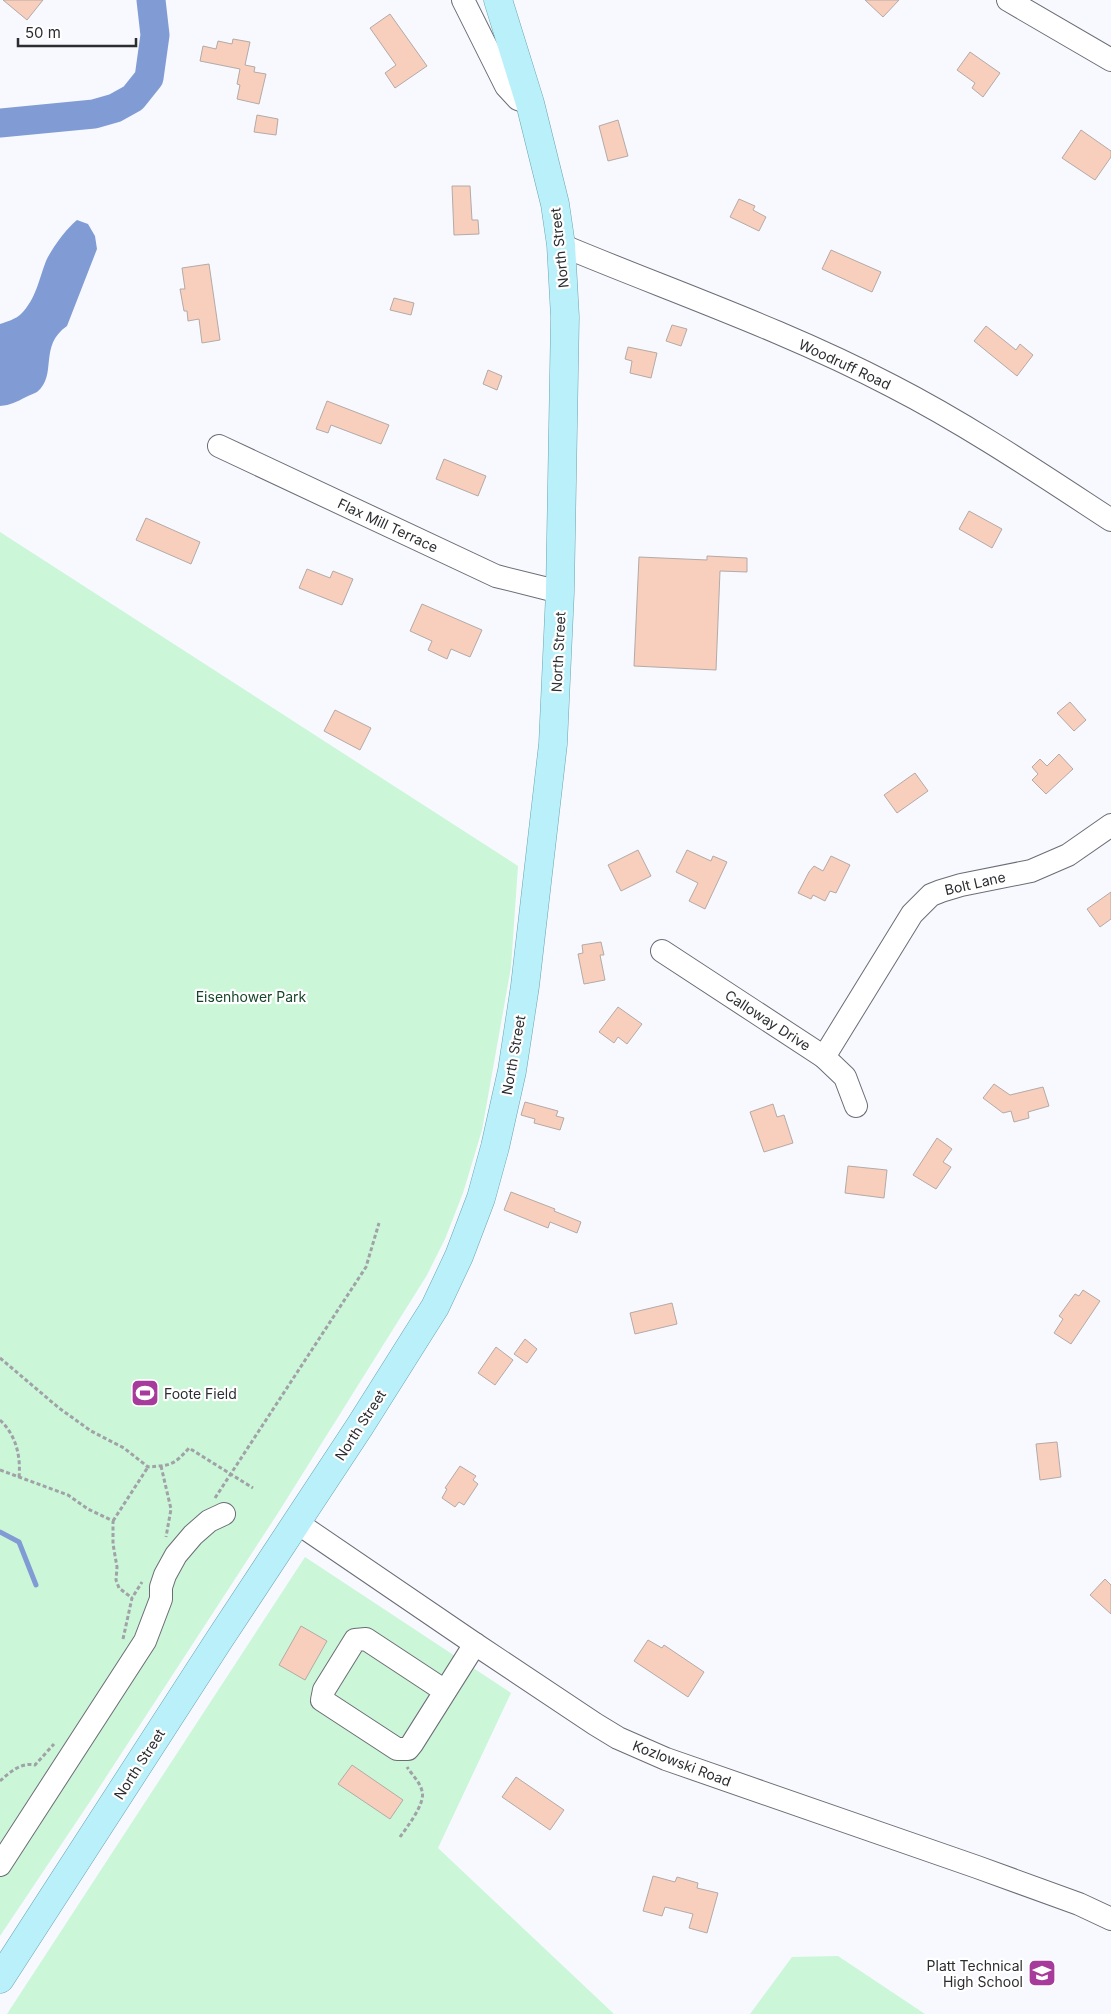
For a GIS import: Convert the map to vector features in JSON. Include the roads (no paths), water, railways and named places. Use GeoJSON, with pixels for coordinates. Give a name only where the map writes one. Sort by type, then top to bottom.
{"type":"FeatureCollection","features":[{"type":"Feature","properties":{"kind":"main road","name":"North Street"},"geometry":{"type":"LineString","coordinates":[[0,1979],[360,1426],[435,1306],[459,1256],[481,1198],[495,1147],[512,1071],[525,986],[553,744],[560,592],[565,317],[561,245],[555,204],[530,103],[498,0]]}},
{"type":"Feature","properties":{"kind":"street"},"geometry":{"type":"LineString","coordinates":[[463,0],[506,86],[518,98],[530,103]]}},
{"type":"Feature","properties":{"kind":"street"},"geometry":{"type":"LineString","coordinates":[[1008,0],[1111,60]]}},
{"type":"Feature","properties":{"kind":"street","name":"Woodruff Road"},"geometry":{"type":"LineString","coordinates":[[561,245],[790,338],[890,385],[995,445],[1111,520]]}},
{"type":"Feature","properties":{"kind":"street","name":"Flax Mill Terrace"},"geometry":{"type":"LineString","coordinates":[[219,446],[496,576],[560,592]]}},
{"type":"Feature","properties":{"kind":"street","name":"Bolt Lane"},"geometry":{"type":"LineString","coordinates":[[824,1057],[912,914],[930,895],[961,885],[1030,871],[1068,855],[1111,826]]}},
{"type":"Feature","properties":{"kind":"street","name":"Calloway Drive"},"geometry":{"type":"LineString","coordinates":[[662,951],[824,1057],[845,1077],[856,1106]]}},
{"type":"Feature","properties":{"kind":"street"},"geometry":{"type":"LineString","coordinates":[[0,1865],[145,1641],[161,1598],[161,1587],[165,1575],[176,1555],[193,1535],[209,1521],[218,1508]]}},
{"type":"Feature","properties":{"kind":"street","name":"Kozlowski Road"},"geometry":{"type":"LineString","coordinates":[[296,1522],[475,1644],[618,1738],[666,1759],[977,1867],[1079,1904],[1111,1919]]}},
{"type":"Feature","properties":{"kind":"street"},"geometry":{"type":"LineString","coordinates":[[446,1691],[366,1639],[355,1640],[324,1690],[322,1700],[397,1749],[408,1749],[446,1691],[475,1644]]}},
{"type":"Feature","properties":{"kind":"water"},"geometry":{"type":"Polygon","coordinates":[[[77,220],[88,224],[95,236],[97,249],[67,326],[58,334],[53,342],[43,385],[37,392],[13,403],[0,406],[0,324],[21,314],[26,308],[34,295],[46,261],[64,234],[77,220]]]}},
{"type":"Feature","properties":{"kind":"waterway"},"geometry":{"type":"LineString","coordinates":[[0,123],[94,114],[115,108],[133,98],[149,78],[155,35],[151,0]]}},
{"type":"Feature","properties":{"kind":"waterway"},"geometry":{"type":"LineString","coordinates":[[0,1532],[19,1542],[36,1585]]}},
{"type":"Feature","properties":{"kind":"place","name":"Foote Field"},"geometry":{"type":"Point","coordinates":[145,1393]}},
{"type":"Feature","properties":{"kind":"place","name":"Platt Technical High School"},"geometry":{"type":"Point","coordinates":[1042,1973]}},
{"type":"Feature","properties":{"kind":"park label","name":"Eisenhower Park"},"geometry":{"type":"Point","coordinates":[251,996]}}]}
